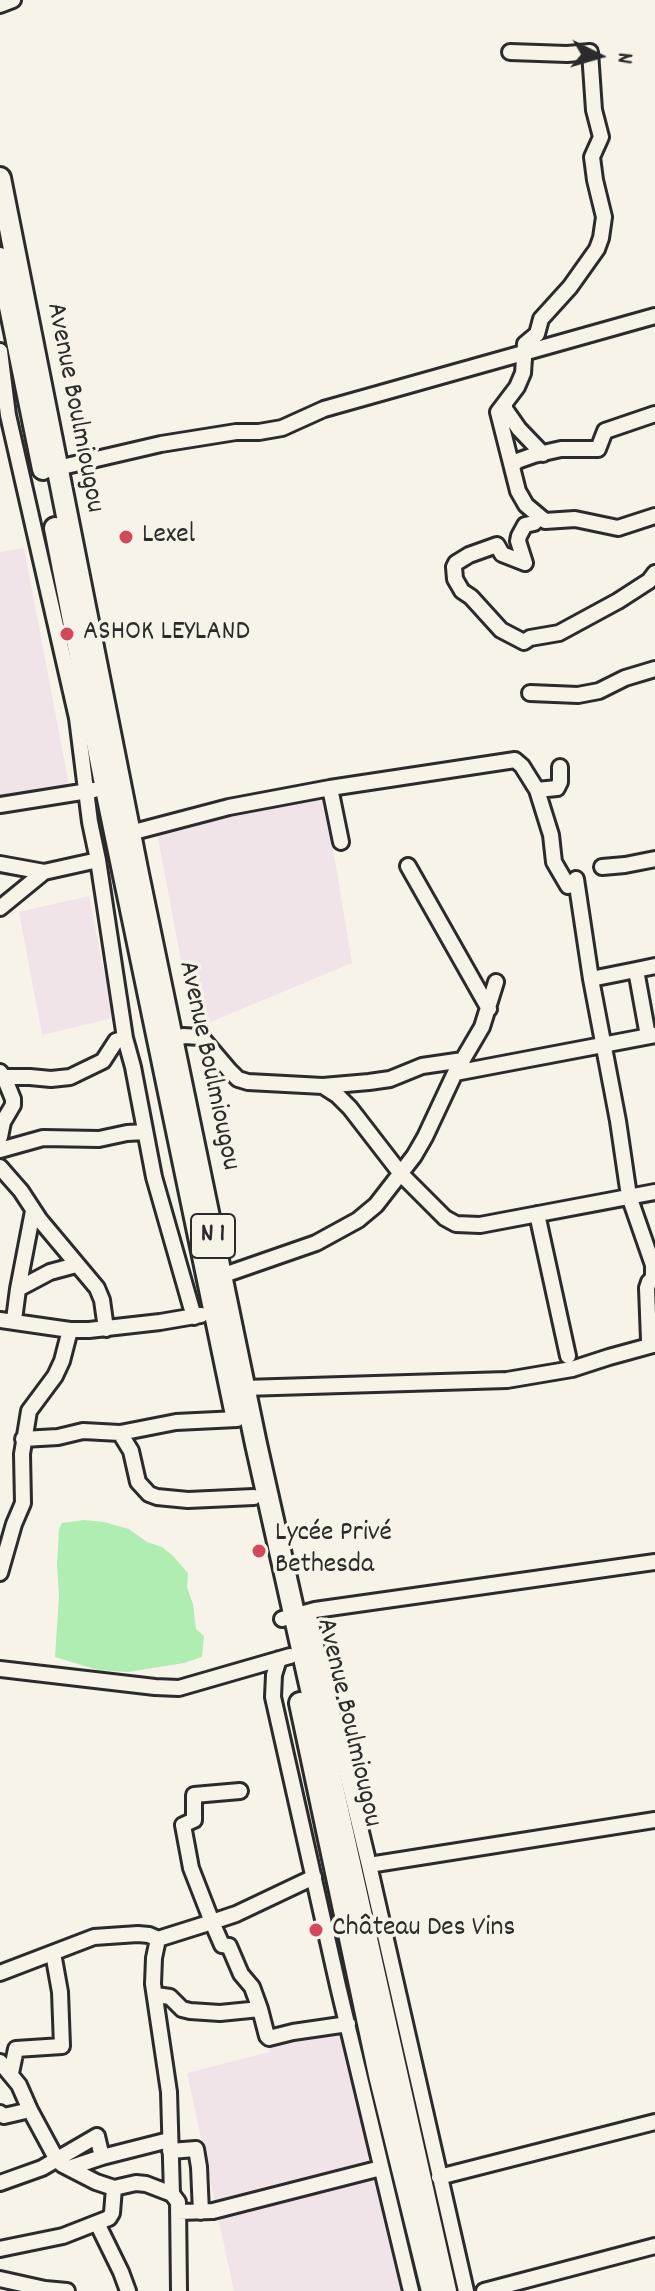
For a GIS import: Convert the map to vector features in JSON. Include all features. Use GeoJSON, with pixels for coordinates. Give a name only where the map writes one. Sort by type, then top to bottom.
{"type":"FeatureCollection","features":[{"type":"Feature","properties":{"kind":"highway","name":"Avenue Boulmiougou"},"geometry":{"type":"LineString","coordinates":[[0,178],[50,469],[96,790],[204,1315],[237,1419],[254,1497],[295,1615],[284,1658],[379,2075],[432,2291]]}},
{"type":"Feature","properties":{"kind":"highway","name":"Avenue Boulmiougou"},"geometry":{"type":"LineString","coordinates":[[0,258],[130,833],[244,1388],[446,2291]]}},
{"type":"Feature","properties":{"kind":"street"},"geometry":{"type":"LineString","coordinates":[[0,5],[13,0]]}},
{"type":"Feature","properties":{"kind":"street"},"geometry":{"type":"LineString","coordinates":[[510,52],[590,52],[594,110],[601,137],[592,157],[604,217],[601,238],[587,266],[541,319],[537,334],[525,344],[523,373],[517,387],[498,412],[518,491],[526,505],[545,521],[575,519],[618,528],[655,516]]}},
{"type":"Feature","properties":{"kind":"street"},"geometry":{"type":"LineString","coordinates":[[50,469],[161,444],[282,428],[324,409],[655,316]]}},
{"type":"Feature","properties":{"kind":"street"},"geometry":{"type":"LineString","coordinates":[[0,351],[8,415],[96,790],[98,860],[125,1038],[154,1177],[204,1315],[106,1329],[70,1330],[7,1320],[18,1289],[33,1211]]}},
{"type":"Feature","properties":{"kind":"street"},"geometry":{"type":"LineString","coordinates":[[505,404],[505,409],[519,429],[543,454]]}},
{"type":"Feature","properties":{"kind":"street"},"geometry":{"type":"LineString","coordinates":[[512,466],[517,461],[561,449],[598,449],[605,431],[655,414]]}},
{"type":"Feature","properties":{"kind":"street"},"geometry":{"type":"LineString","coordinates":[[539,517],[534,523],[525,525],[519,536],[525,563],[502,554],[497,545],[469,555],[454,567],[455,579],[462,591],[480,605],[501,630],[524,642],[559,633],[653,583]]}},
{"type":"Feature","properties":{"kind":"street"},"geometry":{"type":"LineString","coordinates":[[530,693],[578,695],[599,691],[625,678],[655,669]]}},
{"type":"Feature","properties":{"kind":"street"},"geometry":{"type":"LineString","coordinates":[[130,833],[229,807],[330,788],[515,760],[522,766],[537,790],[551,835],[554,862],[572,882],[618,1121],[629,1196],[653,1265],[653,1278],[647,1288],[649,1340],[654,1345]]}},
{"type":"Feature","properties":{"kind":"street"},"geometry":{"type":"LineString","coordinates":[[537,790],[557,788],[560,767]]}},
{"type":"Feature","properties":{"kind":"street"},"geometry":{"type":"LineString","coordinates":[[330,788],[341,842]]}},
{"type":"Feature","properties":{"kind":"street"},"geometry":{"type":"LineString","coordinates":[[0,805],[96,790]]}},
{"type":"Feature","properties":{"kind":"street"},"geometry":{"type":"LineString","coordinates":[[602,867],[655,859]]}},
{"type":"Feature","properties":{"kind":"street"},"geometry":{"type":"LineString","coordinates":[[0,864],[44,872],[98,860]]}},
{"type":"Feature","properties":{"kind":"street"},"geometry":{"type":"LineString","coordinates":[[408,866],[489,1009]]}},
{"type":"Feature","properties":{"kind":"street"},"geometry":{"type":"LineString","coordinates":[[0,908],[44,872]]}},
{"type":"Feature","properties":{"kind":"street"},"geometry":{"type":"LineString","coordinates":[[591,979],[655,966]]}},
{"type":"Feature","properties":{"kind":"street"},"geometry":{"type":"LineString","coordinates":[[174,1041],[183,1036],[201,1037],[238,1079],[248,1082],[323,1086],[390,1079],[422,1066],[459,1066],[652,1035],[636,970]]}},
{"type":"Feature","properties":{"kind":"street"},"geometry":{"type":"LineString","coordinates":[[221,1276],[296,1252],[335,1234],[376,1205],[425,1137],[459,1066],[482,1027],[496,982]]}},
{"type":"Feature","properties":{"kind":"street"},"geometry":{"type":"LineString","coordinates":[[1,1076],[70,1077],[97,1066],[116,1041],[125,1038]]}},
{"type":"Feature","properties":{"kind":"street"},"geometry":{"type":"LineString","coordinates":[[0,1137],[3,1122],[13,1105],[13,1094],[1,1076]]}},
{"type":"Feature","properties":{"kind":"street"},"geometry":{"type":"LineString","coordinates":[[323,1086],[350,1108],[401,1174],[445,1218],[456,1224],[480,1225],[655,1192]]}},
{"type":"Feature","properties":{"kind":"street"},"geometry":{"type":"LineString","coordinates":[[0,1150],[43,1138],[90,1139],[145,1132]]}},
{"type":"Feature","properties":{"kind":"street"},"geometry":{"type":"LineString","coordinates":[[0,1167],[100,1293],[106,1329]]}},
{"type":"Feature","properties":{"kind":"street"},"geometry":{"type":"LineString","coordinates":[[537,1214],[568,1356]]}},
{"type":"Feature","properties":{"kind":"street"},"geometry":{"type":"LineString","coordinates":[[18,1289],[60,1268],[76,1265]]}},
{"type":"Feature","properties":{"kind":"street"},"geometry":{"type":"LineString","coordinates":[[0,1573],[23,1503],[23,1439],[29,1411],[55,1376],[70,1330]]}},
{"type":"Feature","properties":{"kind":"street"},"geometry":{"type":"LineString","coordinates":[[244,1388],[507,1380],[572,1369],[654,1345]]}},
{"type":"Feature","properties":{"kind":"street"},"geometry":{"type":"LineString","coordinates":[[23,1439],[58,1437],[83,1431],[120,1433],[176,1422],[237,1419]]}},
{"type":"Feature","properties":{"kind":"street"},"geometry":{"type":"LineString","coordinates":[[120,1433],[131,1451],[138,1482],[149,1494],[188,1500],[254,1497]]}},
{"type":"Feature","properties":{"kind":"street"},"geometry":{"type":"LineString","coordinates":[[466,2291],[369,1865],[295,1615],[655,1562]]}},
{"type":"Feature","properties":{"kind":"street"},"geometry":{"type":"LineString","coordinates":[[0,1669],[179,1688],[284,1658]]}},
{"type":"Feature","properties":{"kind":"street"},"geometry":{"type":"LineString","coordinates":[[284,1658],[274,1675],[273,1697],[411,2291]]}},
{"type":"Feature","properties":{"kind":"street"},"geometry":{"type":"LineString","coordinates":[[240,1791],[194,1795],[194,1820],[183,1825],[191,1868],[222,1945],[229,1946],[241,1974],[252,1987],[269,2038],[348,2024]]}},
{"type":"Feature","properties":{"kind":"street"},"geometry":{"type":"LineString","coordinates":[[369,1865],[655,1820]]}},
{"type":"Feature","properties":{"kind":"street"},"geometry":{"type":"LineString","coordinates":[[0,1973],[94,1937],[138,1934],[158,1939],[236,1914],[314,1877]]}},
{"type":"Feature","properties":{"kind":"street"},"geometry":{"type":"LineString","coordinates":[[158,1939],[153,1968],[154,1988],[169,2092],[172,2194]]}},
{"type":"Feature","properties":{"kind":"street"},"geometry":{"type":"LineString","coordinates":[[11,2073],[16,2049],[62,2046],[61,2000],[53,1953]]}},
{"type":"Feature","properties":{"kind":"street"},"geometry":{"type":"LineString","coordinates":[[156,1995],[170,1997],[182,2009],[190,2011],[220,2013],[260,2009]]}},
{"type":"Feature","properties":{"kind":"street"},"geometry":{"type":"LineString","coordinates":[[0,2062],[19,2085],[30,2110],[63,2164],[114,2188],[146,2184],[172,2194],[178,2202],[179,2291]]}},
{"type":"Feature","properties":{"kind":"street"},"geometry":{"type":"LineString","coordinates":[[0,2113],[4,2116],[30,2110]]}},
{"type":"Feature","properties":{"kind":"street"},"geometry":{"type":"LineString","coordinates":[[439,2177],[655,2122]]}},
{"type":"Feature","properties":{"kind":"street"},"geometry":{"type":"LineString","coordinates":[[0,2183],[63,2164],[169,2146],[192,2148],[197,2151],[201,2212]]}},
{"type":"Feature","properties":{"kind":"street"},"geometry":{"type":"LineString","coordinates":[[178,2212],[213,2211],[381,2168]]}},
{"type":"Feature","properties":{"kind":"street"},"geometry":{"type":"LineString","coordinates":[[0,2249],[40,2242],[112,2215],[114,2188]]}},
{"type":"Feature","properties":{"kind":"street"},"geometry":{"type":"LineString","coordinates":[[97,2223],[128,2291]]}},
{"type":"Feature","properties":{"kind":"street"},"geometry":{"type":"LineString","coordinates":[[484,2291],[655,2246]]}},
{"type":"Feature","properties":{"kind":"street"},"geometry":{"type":"LineString","coordinates":[[0,2279],[45,2289],[83,2291]]}},
{"type":"Feature","properties":{"kind":"shaded area"},"geometry":{"type":"Polygon","coordinates":[[[24,548],[69,785],[0,800],[0,552],[24,548]]]}},
{"type":"Feature","properties":{"kind":"shaded area"},"geometry":{"type":"Polygon","coordinates":[[[324,794],[352,963],[194,1029],[156,828],[324,794]]]}},
{"type":"Feature","properties":{"kind":"shaded area"},"geometry":{"type":"Polygon","coordinates":[[[89,896],[113,1018],[42,1035],[19,912],[89,896]]]}},
{"type":"Feature","properties":{"kind":"shaded area"},"geometry":{"type":"Polygon","coordinates":[[[341,2027],[404,2291],[234,2291],[187,2073],[269,2052],[270,2043],[341,2027]]]}},
{"type":"Feature","properties":{"kind":"green space"},"geometry":{"type":"Polygon","coordinates":[[[84,1520],[129,1529],[147,1542],[162,1547],[188,1573],[187,1587],[196,1629],[204,1636],[202,1657],[128,1672],[98,1670],[55,1657],[59,1529],[62,1523],[84,1520]]]}},
{"type":"Feature","properties":{"kind":"place","name":"Lexel"},"geometry":{"type":"Point","coordinates":[126,537]}},
{"type":"Feature","properties":{"kind":"place","name":"ASHOK LEYLAND"},"geometry":{"type":"Point","coordinates":[67,634]}},
{"type":"Feature","properties":{"kind":"place","name":"Lycée Privé Bethesda"},"geometry":{"type":"Point","coordinates":[259,1551]}},
{"type":"Feature","properties":{"kind":"place","name":"Château Des Vins"},"geometry":{"type":"Point","coordinates":[316,1930]}}]}
